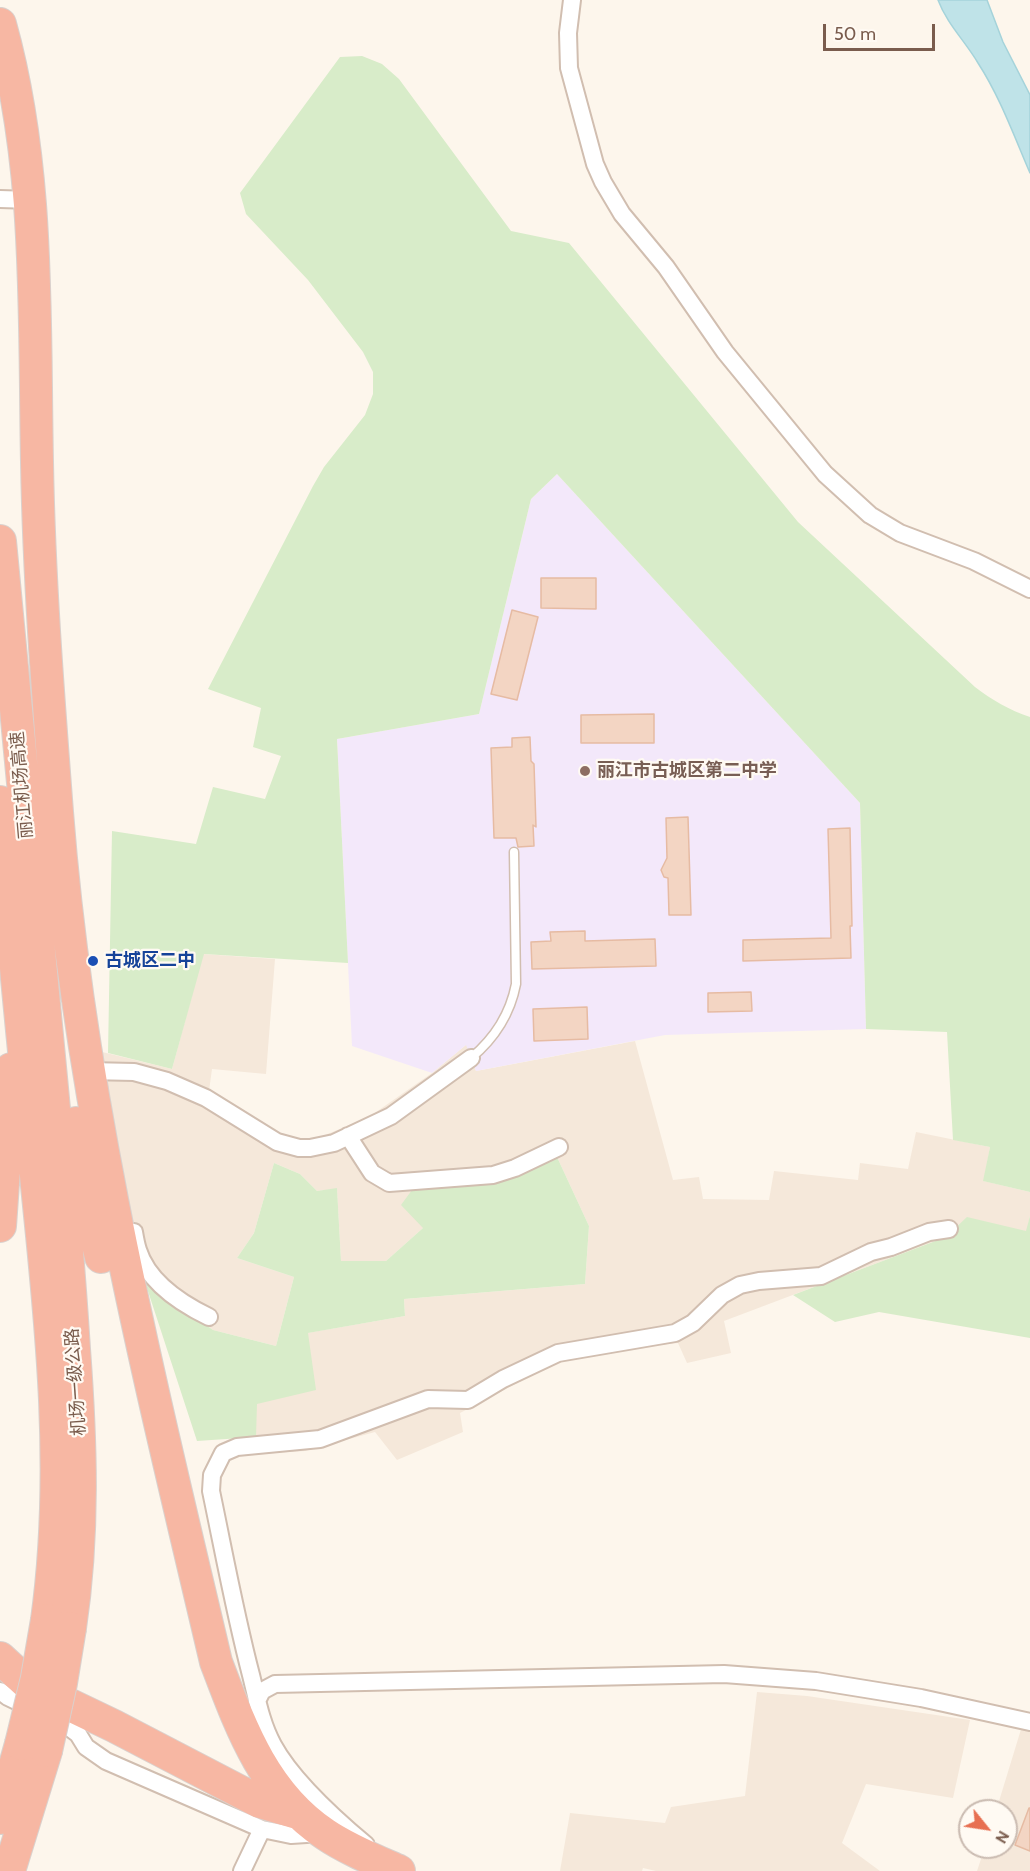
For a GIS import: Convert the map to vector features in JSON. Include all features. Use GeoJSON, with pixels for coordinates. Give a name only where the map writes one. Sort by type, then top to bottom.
{"type":"FeatureCollection","features":[{"type":"Feature","properties":{"kind":"highway"},"geometry":{"type":"LineString","coordinates":[[0,24],[23,132],[31,200],[39,537],[38,648],[65,909],[88,1071],[114,1216],[151,1386],[216,1662],[251,1749],[274,1785],[298,1814]]}},
{"type":"Feature","properties":{"kind":"highway","name":"丽江机场高速"},"geometry":{"type":"LineString","coordinates":[[0,541],[20,887]]}},
{"type":"Feature","properties":{"kind":"highway","name":"丽江机场高速"},"geometry":{"type":"LineString","coordinates":[[0,802],[20,887]]}},
{"type":"Feature","properties":{"kind":"highway"},"geometry":{"type":"LineString","coordinates":[[0,1226],[12,1060],[20,887]]}},
{"type":"Feature","properties":{"kind":"highway"},"geometry":{"type":"LineString","coordinates":[[20,887],[63,1038],[87,1199],[188,1616],[209,1692],[222,1726],[240,1756],[272,1792],[298,1814],[340,1844],[397,1870]]}},
{"type":"Feature","properties":{"kind":"highway","name":"机场一级公路"},"geometry":{"type":"LineString","coordinates":[[9,1871],[33,1748],[37,1678],[58,1624],[54,1402],[20,887]]}},
{"type":"Feature","properties":{"kind":"highway"},"geometry":{"type":"LineString","coordinates":[[0,1658],[41,1692],[125,1731],[260,1802],[298,1814]]}},
{"type":"Feature","properties":{"kind":"highway","name":"机场一级公路"},"geometry":{"type":"LineString","coordinates":[[0,1818],[33,1748]]}},
{"type":"Feature","properties":{"kind":"street"},"geometry":{"type":"LineString","coordinates":[[572,0],[568,33],[568,68],[595,164],[622,214],[666,267],[725,352],[825,474],[870,515],[900,533],[974,561],[1030,589]]}},
{"type":"Feature","properties":{"kind":"street"},"geometry":{"type":"LineString","coordinates":[[0,199],[31,200]]}},
{"type":"Feature","properties":{"kind":"street"},"geometry":{"type":"LineString","coordinates":[[88,1071],[135,1072],[167,1081],[206,1098],[277,1142],[310,1148],[348,1136],[392,1116],[471,1058]]}},
{"type":"Feature","properties":{"kind":"street"},"geometry":{"type":"LineString","coordinates":[[348,1136],[372,1173],[385,1182],[394,1184],[493,1175],[515,1168],[559,1147]]}},
{"type":"Feature","properties":{"kind":"street"},"geometry":{"type":"LineString","coordinates":[[104,1160],[116,1171],[138,1251],[149,1272],[179,1300],[209,1317]]}},
{"type":"Feature","properties":{"kind":"street"},"geometry":{"type":"LineString","coordinates":[[397,1870],[335,1818],[282,1759],[265,1730],[239,1628],[212,1491],[212,1476],[223,1453],[237,1447],[320,1439],[428,1399],[468,1401],[503,1379],[558,1353],[675,1333],[693,1323],[722,1295],[740,1285],[759,1281],[822,1276],[871,1252],[891,1248],[929,1232],[949,1229]]}},
{"type":"Feature","properties":{"kind":"street"},"geometry":{"type":"LineString","coordinates":[[257,1701],[262,1691],[274,1684],[724,1674],[816,1681],[921,1698],[1030,1722]]}},
{"type":"Feature","properties":{"kind":"street"},"geometry":{"type":"LineString","coordinates":[[0,1691],[66,1725],[78,1734],[86,1747],[106,1761],[262,1829],[291,1835],[323,1833]]}},
{"type":"Feature","properties":{"kind":"street"},"geometry":{"type":"LineString","coordinates":[[242,1871],[262,1829]]}},
{"type":"Feature","properties":{"kind":"lane"},"geometry":{"type":"LineString","coordinates":[[471,1058],[490,1041],[504,1020],[515,991],[514,852]]}},
{"type":"Feature","properties":{"kind":"shaded area","name":"丽江市古城区第二中学"},"geometry":{"type":"Polygon","coordinates":[[[557,474],[860,803],[866,1029],[665,1035],[476,1071],[466,1045],[432,1073],[352,1046],[337,739],[479,714],[531,499],[557,474]]]}},
{"type":"Feature","properties":{"kind":"shaded area"},"geometry":{"type":"Polygon","coordinates":[[[203,954],[275,959],[266,1074],[212,1069],[209,1091],[275,1132],[308,1142],[369,1117],[432,1073],[467,1044],[476,1071],[635,1041],[673,1180],[699,1177],[703,1199],[769,1200],[774,1171],[858,1180],[860,1163],[908,1169],[916,1132],[990,1147],[984,1181],[1030,1192],[1030,1216],[1027,1231],[946,1237],[724,1321],[731,1353],[687,1363],[678,1343],[571,1355],[460,1413],[463,1432],[397,1460],[375,1432],[305,1451],[255,1454],[256,1404],[307,1333],[405,1316],[404,1299],[585,1284],[589,1226],[557,1157],[423,1228],[386,1261],[341,1261],[337,1189],[317,1191],[300,1174],[274,1163],[254,1233],[237,1258],[294,1277],[276,1346],[213,1330],[145,1282],[115,1195],[94,1050],[172,1069],[203,954]]]}},
{"type":"Feature","properties":{"kind":"shaded area"},"geometry":{"type":"Polygon","coordinates":[[[757,1692],[807,1696],[970,1720],[953,1798],[866,1784],[842,1843],[880,1871],[656,1871],[643,1868],[642,1871],[560,1871],[570,1813],[665,1823],[671,1807],[745,1796],[757,1692]]]}},
{"type":"Feature","properties":{"kind":"shaded area"},"geometry":{"type":"Polygon","coordinates":[[[1026,1713],[1030,1714],[1030,1871],[977,1871],[981,1859],[1018,1859],[1018,1799],[1000,1799],[1026,1713]]]}},
{"type":"Feature","properties":{"kind":"green space"},"geometry":{"type":"Polygon","coordinates":[[[362,56],[382,64],[399,79],[511,231],[569,243],[798,522],[975,687],[1001,704],[1030,717],[1030,1192],[983,1181],[990,1147],[953,1140],[947,1032],[866,1029],[860,803],[557,474],[531,499],[479,714],[337,739],[348,963],[204,954],[172,1069],[108,1053],[112,831],[196,844],[213,787],[265,799],[281,756],[253,747],[261,708],[208,689],[313,486],[324,467],[365,415],[373,394],[373,372],[363,352],[308,280],[246,214],[240,193],[340,57],[362,56]]]}},
{"type":"Feature","properties":{"kind":"green space"},"geometry":{"type":"Polygon","coordinates":[[[557,1157],[589,1226],[585,1284],[404,1299],[405,1316],[308,1333],[316,1390],[257,1404],[256,1437],[197,1441],[145,1282],[213,1330],[276,1346],[294,1277],[237,1258],[254,1233],[274,1163],[300,1174],[317,1191],[337,1188],[341,1261],[386,1261],[423,1228],[401,1205],[412,1190],[492,1182],[557,1157]]]}},
{"type":"Feature","properties":{"kind":"green space"},"geometry":{"type":"Polygon","coordinates":[[[1030,1216],[1030,1338],[879,1312],[835,1322],[793,1295],[946,1237],[967,1217],[1026,1231],[1030,1216]]]}},
{"type":"Feature","properties":{"kind":"water"},"geometry":{"type":"Polygon","coordinates":[[[938,0],[987,0],[1003,42],[1030,95],[1030,173],[993,89],[973,55],[946,17],[938,0]]]}},
{"type":"Feature","properties":{"kind":"building"},"geometry":{"type":"Polygon","coordinates":[[[541,578],[596,578],[596,609],[541,608],[541,578]]]}},
{"type":"Feature","properties":{"kind":"building"},"geometry":{"type":"Polygon","coordinates":[[[512,610],[538,617],[517,700],[491,694],[512,610]]]}},
{"type":"Feature","properties":{"kind":"building"},"geometry":{"type":"Polygon","coordinates":[[[654,714],[654,743],[581,743],[581,715],[654,714]]]}},
{"type":"Feature","properties":{"kind":"building"},"geometry":{"type":"Polygon","coordinates":[[[530,737],[531,761],[534,764],[536,827],[533,825],[534,846],[518,847],[516,838],[494,838],[491,748],[512,747],[512,738],[530,737]]]}},
{"type":"Feature","properties":{"kind":"building"},"geometry":{"type":"Polygon","coordinates":[[[688,817],[691,915],[669,915],[668,878],[664,877],[661,870],[667,858],[666,818],[688,817]]]}},
{"type":"Feature","properties":{"kind":"building"},"geometry":{"type":"Polygon","coordinates":[[[850,828],[851,958],[743,961],[743,940],[831,938],[828,829],[850,828]]]}},
{"type":"Feature","properties":{"kind":"building"},"geometry":{"type":"Polygon","coordinates":[[[585,931],[585,941],[655,939],[656,966],[532,969],[531,942],[551,941],[550,932],[585,931]]]}},
{"type":"Feature","properties":{"kind":"building"},"geometry":{"type":"Polygon","coordinates":[[[751,992],[752,1011],[708,1012],[708,993],[751,992]]]}},
{"type":"Feature","properties":{"kind":"building"},"geometry":{"type":"Polygon","coordinates":[[[587,1007],[588,1039],[534,1041],[533,1009],[587,1007]]]}},
{"type":"Feature","properties":{"kind":"building"},"geometry":{"type":"Polygon","coordinates":[[[1030,1808],[1030,1851],[1018,1846],[1018,1837],[1030,1808]]]}},
{"type":"Feature","properties":{"kind":"place","name":"丽江市古城区第二中学"},"geometry":{"type":"Point","coordinates":[585,771]}},
{"type":"Feature","properties":{"kind":"place","name":"古城区二中"},"geometry":{"type":"Point","coordinates":[93,961]}}]}
